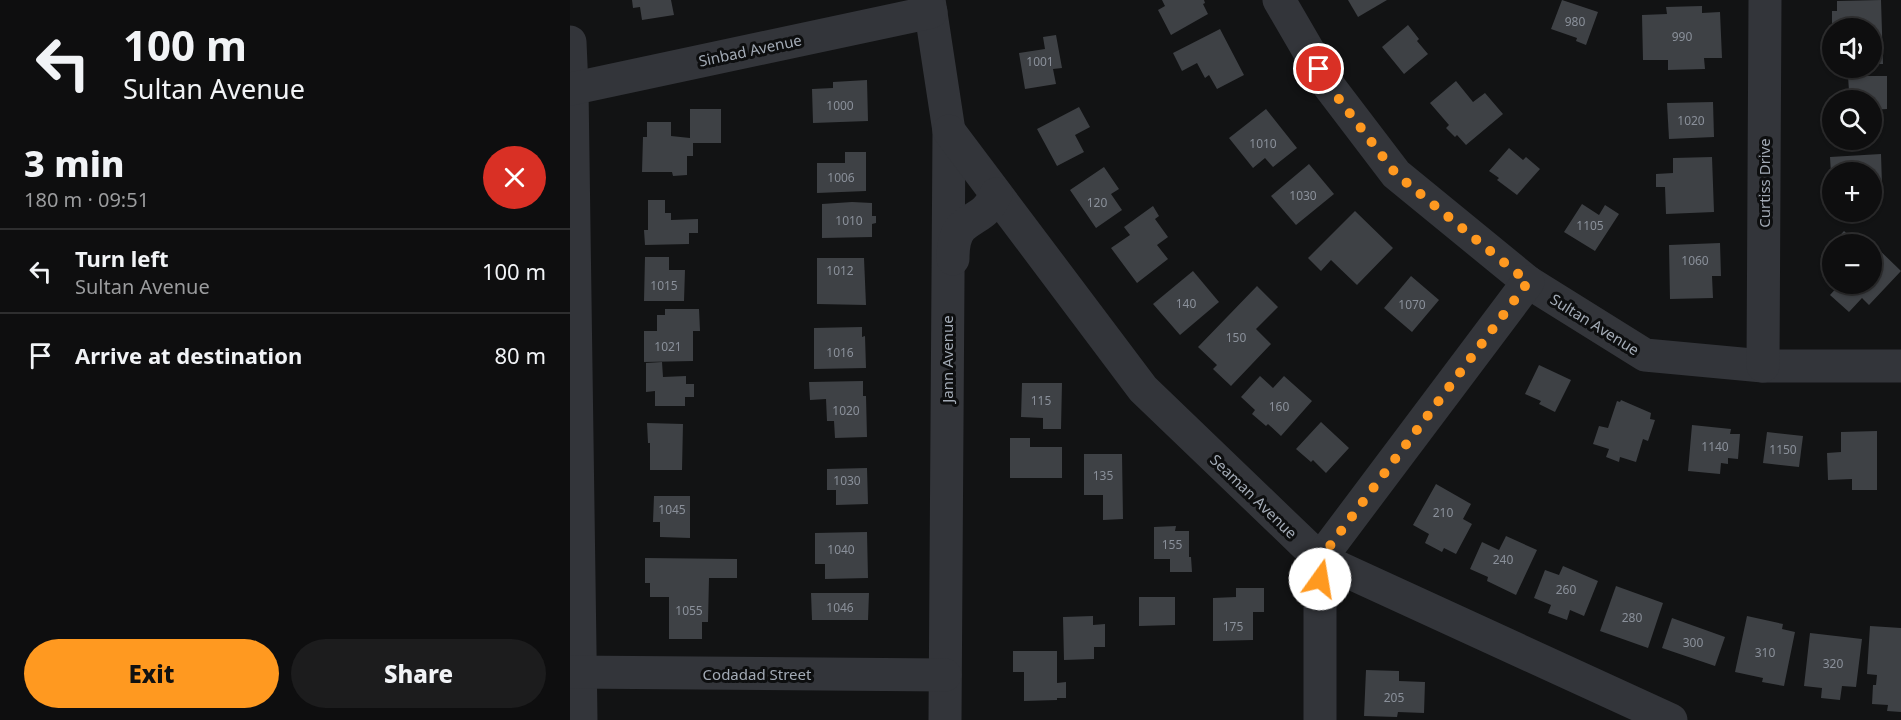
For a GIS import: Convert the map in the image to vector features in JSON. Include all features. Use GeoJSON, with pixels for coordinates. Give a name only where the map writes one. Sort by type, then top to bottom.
{"type":"FeatureCollection","features":[{"type":"Feature","properties":{"kind":"street","name":"Sultan Avenue"},"geometry":{"type":"LineString","coordinates":[[1279,0],[1329,86],[1396,174],[1528,282],[1645,355],[1763,366],[1901,366]]}},
{"type":"Feature","properties":{"kind":"street","name":"Curtiss Drive"},"geometry":{"type":"LineString","coordinates":[[1763,366],[1766,0]]}},
{"type":"Feature","properties":{"kind":"street","name":"Sinbad Avenue"},"geometry":{"type":"LineString","coordinates":[[571,89],[930,6]]}},
{"type":"Feature","properties":{"kind":"street","name":"Jann Avenue"},"geometry":{"type":"LineString","coordinates":[[930,6],[949,131],[959,162],[948,201],[945,720]]}},
{"type":"Feature","properties":{"kind":"street"},"geometry":{"type":"LineString","coordinates":[[570,42],[576,672],[581,720]]}},
{"type":"Feature","properties":{"kind":"street","name":"Seaman Avenue"},"geometry":{"type":"LineString","coordinates":[[959,162],[989,205],[1019,225],[1143,389],[1320,559],[1671,720]]}},
{"type":"Feature","properties":{"kind":"street"},"geometry":{"type":"LineString","coordinates":[[948,201],[955,209],[969,216],[989,205]]}},
{"type":"Feature","properties":{"kind":"street"},"geometry":{"type":"LineString","coordinates":[[948,302],[953,248],[957,235],[989,205]]}},
{"type":"Feature","properties":{"kind":"street"},"geometry":{"type":"LineString","coordinates":[[1320,720],[1320,559],[1528,282]]}},
{"type":"Feature","properties":{"kind":"street","name":"Codadad Street"},"geometry":{"type":"LineString","coordinates":[[576,672],[945,675]]}},
{"type":"Feature","properties":{"kind":"building"},"geometry":{"type":"Polygon","coordinates":[[[632,0],[671,0],[674,15],[642,20],[640,7],[633,8],[632,0]]]}},
{"type":"Feature","properties":{"kind":"building"},"geometry":{"type":"Polygon","coordinates":[[[1162,0],[1204,0],[1203,4],[1208,14],[1171,35],[1158,10],[1165,6],[1162,0]]]}},
{"type":"Feature","properties":{"kind":"building"},"geometry":{"type":"Polygon","coordinates":[[[1348,0],[1387,0],[1358,17],[1348,0]]]}},
{"type":"Feature","properties":{"kind":"building"},"geometry":{"type":"Polygon","coordinates":[[[1562,0],[1598,12],[1586,45],[1576,41],[1577,38],[1551,29],[1562,0]]]}},
{"type":"Feature","properties":{"kind":"building"},"geometry":{"type":"Polygon","coordinates":[[[1881,0],[1882,18],[1832,18],[1832,11],[1837,11],[1837,1],[1881,0]]]}},
{"type":"Feature","properties":{"kind":"building"},"geometry":{"type":"Polygon","coordinates":[[[1702,6],[1702,13],[1720,12],[1722,58],[1704,58],[1705,69],[1668,70],[1668,60],[1643,60],[1642,15],[1667,14],[1666,7],[1702,6]]]}},
{"type":"Feature","properties":{"kind":"building"},"geometry":{"type":"Polygon","coordinates":[[[1408,25],[1428,54],[1404,74],[1382,47],[1408,25]]]}},
{"type":"Feature","properties":{"kind":"building"},"geometry":{"type":"Polygon","coordinates":[[[1220,29],[1244,75],[1217,89],[1209,75],[1205,78],[1197,63],[1182,71],[1173,53],[1220,29]]]}},
{"type":"Feature","properties":{"kind":"building"},"geometry":{"type":"Polygon","coordinates":[[[1056,35],[1062,68],[1053,69],[1056,84],[1025,89],[1019,53],[1045,49],[1043,37],[1056,35]]]}},
{"type":"Feature","properties":{"kind":"building"},"geometry":{"type":"Polygon","coordinates":[[[1887,76],[1887,109],[1882,109],[1882,90],[1849,90],[1848,78],[1887,76]]]}},
{"type":"Feature","properties":{"kind":"building"},"geometry":{"type":"Polygon","coordinates":[[[867,80],[868,121],[813,123],[812,89],[833,88],[833,82],[867,80]]]}},
{"type":"Feature","properties":{"kind":"building"},"geometry":{"type":"Polygon","coordinates":[[[1456,81],[1473,102],[1485,93],[1503,114],[1466,145],[1446,128],[1449,125],[1430,103],[1456,81]]]}},
{"type":"Feature","properties":{"kind":"building"},"geometry":{"type":"Polygon","coordinates":[[[1713,102],[1714,137],[1669,139],[1667,103],[1713,102]]]}},
{"type":"Feature","properties":{"kind":"building"},"geometry":{"type":"Polygon","coordinates":[[[1079,107],[1090,127],[1075,135],[1084,152],[1057,166],[1037,129],[1079,107]]]}},
{"type":"Feature","properties":{"kind":"building"},"geometry":{"type":"Polygon","coordinates":[[[690,109],[721,109],[721,143],[693,143],[693,156],[687,156],[687,175],[673,176],[672,172],[642,172],[643,137],[647,137],[647,122],[671,122],[671,136],[690,138],[690,109]]]}},
{"type":"Feature","properties":{"kind":"building"},"geometry":{"type":"Polygon","coordinates":[[[1266,109],[1297,148],[1273,167],[1265,158],[1253,168],[1229,138],[1266,109]]]}},
{"type":"Feature","properties":{"kind":"building"},"geometry":{"type":"Polygon","coordinates":[[[1509,148],[1523,160],[1526,157],[1540,169],[1517,195],[1489,171],[1509,148]]]}},
{"type":"Feature","properties":{"kind":"building"},"geometry":{"type":"Polygon","coordinates":[[[845,152],[866,152],[866,191],[817,193],[817,163],[845,163],[845,152]]]}},
{"type":"Feature","properties":{"kind":"building"},"geometry":{"type":"Polygon","coordinates":[[[1881,154],[1881,162],[1830,162],[1830,157],[1881,154]]]}},
{"type":"Feature","properties":{"kind":"building"},"geometry":{"type":"Polygon","coordinates":[[[1712,157],[1714,212],[1666,214],[1665,187],[1656,187],[1656,174],[1673,173],[1673,158],[1712,157]]]}},
{"type":"Feature","properties":{"kind":"building"},"geometry":{"type":"Polygon","coordinates":[[[1309,164],[1334,194],[1296,225],[1271,196],[1309,164]]]}},
{"type":"Feature","properties":{"kind":"building"},"geometry":{"type":"Polygon","coordinates":[[[1104,167],[1119,189],[1111,194],[1122,210],[1096,228],[1070,190],[1104,167]]]}},
{"type":"Feature","properties":{"kind":"building"},"geometry":{"type":"Polygon","coordinates":[[[648,200],[665,200],[665,213],[671,213],[671,220],[698,219],[698,233],[689,233],[689,244],[645,245],[644,230],[648,230],[648,200]]]}},
{"type":"Feature","properties":{"kind":"building"},"geometry":{"type":"Polygon","coordinates":[[[872,203],[872,216],[876,216],[876,223],[872,224],[872,237],[822,238],[822,204],[872,203]]]}},
{"type":"Feature","properties":{"kind":"building"},"geometry":{"type":"Polygon","coordinates":[[[1582,204],[1599,215],[1605,205],[1619,214],[1595,251],[1564,232],[1582,204]]]}},
{"type":"Feature","properties":{"kind":"building"},"geometry":{"type":"Polygon","coordinates":[[[1153,206],[1159,216],[1155,219],[1168,237],[1157,245],[1168,259],[1137,283],[1111,248],[1130,235],[1124,227],[1153,206]]]}},
{"type":"Feature","properties":{"kind":"building"},"geometry":{"type":"Polygon","coordinates":[[[1355,211],[1393,248],[1357,285],[1331,260],[1321,271],[1308,258],[1355,211]]]}},
{"type":"Feature","properties":{"kind":"building"},"geometry":{"type":"Polygon","coordinates":[[[1720,243],[1721,276],[1712,276],[1713,298],[1670,299],[1669,245],[1720,243]]]}},
{"type":"Feature","properties":{"kind":"building"},"geometry":{"type":"Polygon","coordinates":[[[1882,253],[1901,271],[1882,291],[1882,253]]]}},
{"type":"Feature","properties":{"kind":"building"},"geometry":{"type":"Polygon","coordinates":[[[645,257],[669,257],[669,270],[685,270],[684,301],[644,301],[645,257]]]}},
{"type":"Feature","properties":{"kind":"building"},"geometry":{"type":"Polygon","coordinates":[[[817,258],[864,258],[866,305],[817,304],[817,258]]]}},
{"type":"Feature","properties":{"kind":"building"},"geometry":{"type":"Polygon","coordinates":[[[1193,271],[1219,302],[1180,335],[1153,304],[1193,271]]]}},
{"type":"Feature","properties":{"kind":"building"},"geometry":{"type":"Polygon","coordinates":[[[1411,276],[1439,300],[1412,332],[1384,308],[1411,276]]]}},
{"type":"Feature","properties":{"kind":"building"},"geometry":{"type":"Polygon","coordinates":[[[1257,286],[1278,307],[1256,329],[1271,344],[1231,386],[1213,369],[1217,365],[1198,347],[1257,286]]]}},
{"type":"Feature","properties":{"kind":"building"},"geometry":{"type":"Polygon","coordinates":[[[1879,294],[1869,305],[1862,298],[1849,312],[1830,295],[1879,294]]]}},
{"type":"Feature","properties":{"kind":"building"},"geometry":{"type":"Polygon","coordinates":[[[665,309],[699,309],[700,331],[693,331],[693,361],[644,362],[644,331],[657,331],[657,315],[665,315],[665,309]]]}},
{"type":"Feature","properties":{"kind":"building"},"geometry":{"type":"Polygon","coordinates":[[[862,327],[862,337],[865,336],[866,368],[814,369],[814,328],[862,327]]]}},
{"type":"Feature","properties":{"kind":"building"},"geometry":{"type":"Polygon","coordinates":[[[662,362],[663,377],[686,376],[686,384],[694,384],[694,397],[685,397],[685,406],[655,406],[655,391],[646,392],[646,363],[662,362]]]}},
{"type":"Feature","properties":{"kind":"building"},"geometry":{"type":"Polygon","coordinates":[[[1539,365],[1571,380],[1555,412],[1539,404],[1541,401],[1525,394],[1539,365]]]}},
{"type":"Feature","properties":{"kind":"building"},"geometry":{"type":"Polygon","coordinates":[[[1260,376],[1273,388],[1284,376],[1312,401],[1281,436],[1252,414],[1255,410],[1241,397],[1260,376]]]}},
{"type":"Feature","properties":{"kind":"building"},"geometry":{"type":"Polygon","coordinates":[[[863,381],[863,396],[866,396],[867,437],[835,438],[834,421],[827,421],[826,399],[810,400],[809,382],[863,381]]]}},
{"type":"Feature","properties":{"kind":"building"},"geometry":{"type":"Polygon","coordinates":[[[1022,383],[1062,383],[1061,429],[1043,429],[1043,418],[1021,417],[1022,383]]]}},
{"type":"Feature","properties":{"kind":"building"},"geometry":{"type":"Polygon","coordinates":[[[1621,400],[1651,413],[1650,419],[1655,420],[1648,441],[1643,439],[1636,462],[1620,457],[1619,462],[1606,457],[1609,449],[1593,444],[1599,426],[1608,428],[1617,401],[1621,400]]]}},
{"type":"Feature","properties":{"kind":"building"},"geometry":{"type":"Polygon","coordinates":[[[1321,422],[1349,448],[1326,473],[1313,460],[1311,462],[1296,449],[1321,422]]]}},
{"type":"Feature","properties":{"kind":"building"},"geometry":{"type":"Polygon","coordinates":[[[647,423],[683,424],[682,470],[650,470],[647,423]]]}},
{"type":"Feature","properties":{"kind":"building"},"geometry":{"type":"Polygon","coordinates":[[[1692,425],[1731,429],[1730,434],[1740,434],[1738,459],[1728,458],[1728,464],[1721,463],[1720,474],[1688,471],[1692,425]]]}},
{"type":"Feature","properties":{"kind":"building"},"geometry":{"type":"Polygon","coordinates":[[[1877,431],[1877,490],[1852,490],[1852,479],[1828,480],[1827,453],[1841,452],[1841,432],[1877,431]]]}},
{"type":"Feature","properties":{"kind":"building"},"geometry":{"type":"Polygon","coordinates":[[[1767,432],[1803,436],[1799,467],[1763,463],[1767,432]]]}},
{"type":"Feature","properties":{"kind":"building"},"geometry":{"type":"Polygon","coordinates":[[[1010,438],[1030,438],[1030,447],[1062,447],[1062,478],[1010,478],[1010,438]]]}},
{"type":"Feature","properties":{"kind":"building"},"geometry":{"type":"Polygon","coordinates":[[[1084,454],[1122,454],[1123,519],[1103,520],[1103,495],[1084,495],[1084,454]]]}},
{"type":"Feature","properties":{"kind":"building"},"geometry":{"type":"Polygon","coordinates":[[[867,468],[868,504],[836,505],[836,490],[827,490],[827,469],[867,468]]]}},
{"type":"Feature","properties":{"kind":"building"},"geometry":{"type":"Polygon","coordinates":[[[1436,484],[1471,504],[1463,519],[1472,524],[1456,554],[1444,548],[1442,552],[1425,543],[1429,534],[1413,525],[1436,484]]]}},
{"type":"Feature","properties":{"kind":"building"},"geometry":{"type":"Polygon","coordinates":[[[654,496],[690,496],[690,538],[660,537],[660,522],[653,522],[654,496]]]}},
{"type":"Feature","properties":{"kind":"building"},"geometry":{"type":"Polygon","coordinates":[[[1176,526],[1175,531],[1189,531],[1189,557],[1191,557],[1192,572],[1170,572],[1170,559],[1154,559],[1154,527],[1176,526]]]}},
{"type":"Feature","properties":{"kind":"building"},"geometry":{"type":"Polygon","coordinates":[[[867,532],[868,578],[825,579],[825,564],[815,564],[815,533],[867,532]]]}},
{"type":"Feature","properties":{"kind":"building"},"geometry":{"type":"Polygon","coordinates":[[[1506,536],[1537,550],[1516,595],[1487,581],[1488,577],[1470,569],[1482,542],[1499,550],[1506,536]]]}},
{"type":"Feature","properties":{"kind":"building"},"geometry":{"type":"Polygon","coordinates":[[[645,558],[737,559],[737,578],[709,578],[708,622],[702,622],[702,639],[669,639],[669,597],[650,597],[650,583],[645,583],[645,558]]]}},
{"type":"Feature","properties":{"kind":"building"},"geometry":{"type":"Polygon","coordinates":[[[1563,566],[1598,581],[1584,616],[1570,610],[1567,620],[1548,613],[1551,605],[1534,598],[1545,570],[1559,575],[1563,566]]]}},
{"type":"Feature","properties":{"kind":"building"},"geometry":{"type":"Polygon","coordinates":[[[1616,586],[1663,603],[1648,648],[1600,631],[1616,586]]]}},
{"type":"Feature","properties":{"kind":"building"},"geometry":{"type":"Polygon","coordinates":[[[1236,588],[1264,588],[1264,612],[1253,612],[1253,640],[1213,641],[1213,598],[1236,597],[1236,588]]]}},
{"type":"Feature","properties":{"kind":"building"},"geometry":{"type":"Polygon","coordinates":[[[811,593],[869,593],[868,620],[812,620],[811,593]]]}},
{"type":"Feature","properties":{"kind":"building"},"geometry":{"type":"Polygon","coordinates":[[[1139,597],[1175,597],[1175,625],[1139,626],[1139,597]]]}},
{"type":"Feature","properties":{"kind":"building"},"geometry":{"type":"Polygon","coordinates":[[[1093,616],[1093,625],[1105,624],[1105,647],[1094,647],[1094,659],[1064,660],[1063,617],[1093,616]]]}},
{"type":"Feature","properties":{"kind":"building"},"geometry":{"type":"Polygon","coordinates":[[[1747,616],[1783,624],[1782,629],[1795,632],[1784,686],[1762,682],[1763,678],[1735,672],[1747,616]]]}},
{"type":"Feature","properties":{"kind":"building"},"geometry":{"type":"Polygon","coordinates":[[[1672,618],[1725,637],[1715,666],[1662,648],[1672,618]]]}},
{"type":"Feature","properties":{"kind":"building"},"geometry":{"type":"Polygon","coordinates":[[[1870,626],[1901,628],[1901,712],[1887,711],[1888,705],[1872,704],[1873,685],[1876,685],[1877,675],[1867,674],[1870,626]]]}},
{"type":"Feature","properties":{"kind":"building"},"geometry":{"type":"Polygon","coordinates":[[[1810,633],[1862,639],[1856,687],[1842,686],[1840,700],[1821,698],[1822,688],[1804,686],[1810,633]]]}},
{"type":"Feature","properties":{"kind":"building"},"geometry":{"type":"Polygon","coordinates":[[[1013,651],[1057,651],[1057,683],[1066,682],[1066,698],[1024,701],[1024,672],[1013,672],[1013,651]]]}},
{"type":"Feature","properties":{"kind":"building"},"geometry":{"type":"Polygon","coordinates":[[[1366,670],[1399,671],[1399,681],[1425,682],[1424,713],[1398,712],[1397,717],[1364,716],[1366,670]]]}},
{"type":"Feature","properties":{"kind":"route"},"geometry":{"type":"LineString","coordinates":[[1319,69],[1329,86],[1396,174],[1528,282],[1320,559],[1320,579]]}}]}
